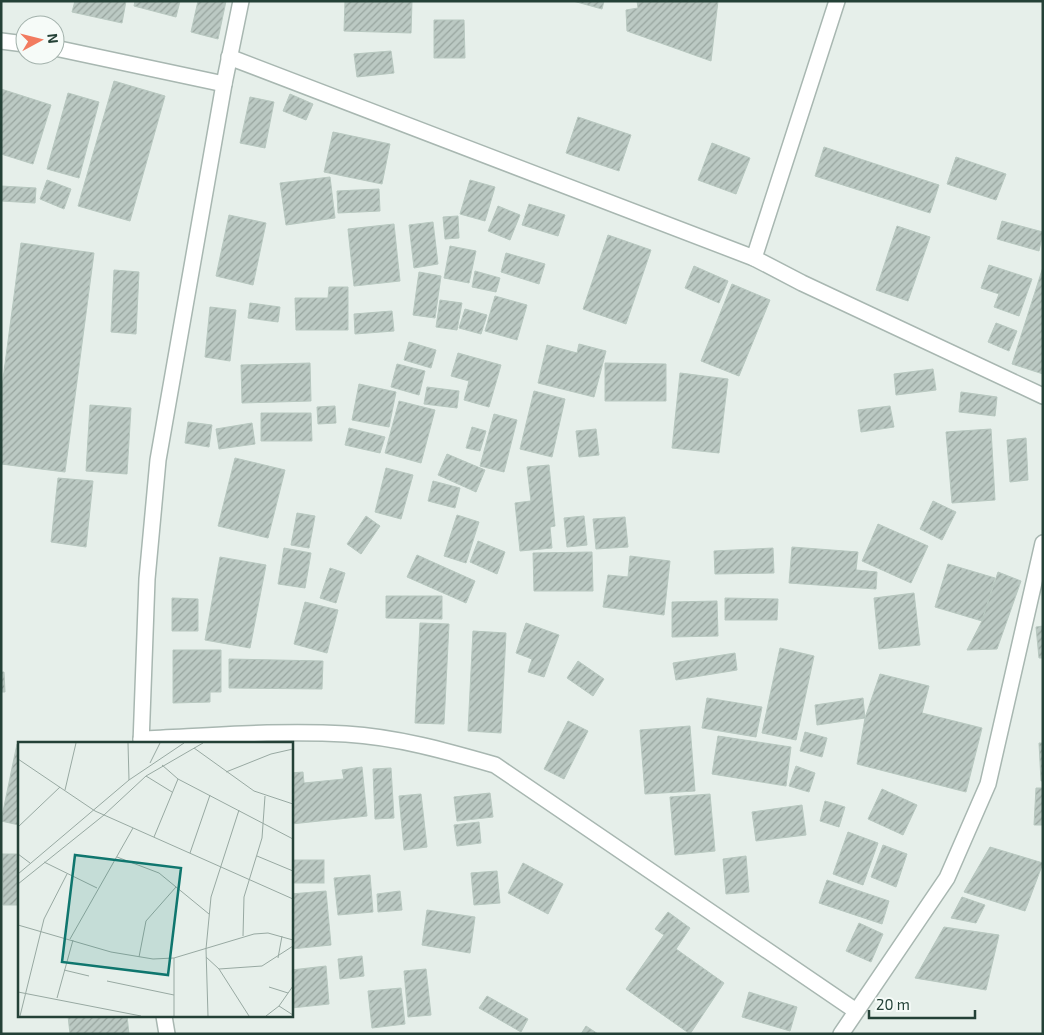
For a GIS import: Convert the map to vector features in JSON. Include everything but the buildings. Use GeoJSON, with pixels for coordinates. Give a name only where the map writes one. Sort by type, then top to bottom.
{"type":"FeatureCollection","features":[{"type":"Feature","properties":{"kind":"street"},"geometry":{"type":"LineString","coordinates":[[242,1],[224,84],[158,460],[147,579],[141,741],[291,733],[348,734],[428,746],[494,765],[856,1011]]}},
{"type":"Feature","properties":{"kind":"street"},"geometry":{"type":"LineString","coordinates":[[754,258],[837,1]]}},
{"type":"Feature","properties":{"kind":"street"},"geometry":{"type":"LineString","coordinates":[[1,41],[15,43]]}},
{"type":"Feature","properties":{"kind":"street"},"geometry":{"type":"LineString","coordinates":[[65,50],[224,84]]}},
{"type":"Feature","properties":{"kind":"street"},"geometry":{"type":"LineString","coordinates":[[229,57],[754,258],[802,284],[1043,396]]}},
{"type":"Feature","properties":{"kind":"street"},"geometry":{"type":"LineString","coordinates":[[841,1034],[946,878],[988,784],[1043,543]]}},
{"type":"Feature","properties":{"kind":"street"},"geometry":{"type":"LineString","coordinates":[[164,1018],[167,1034]]}}]}
